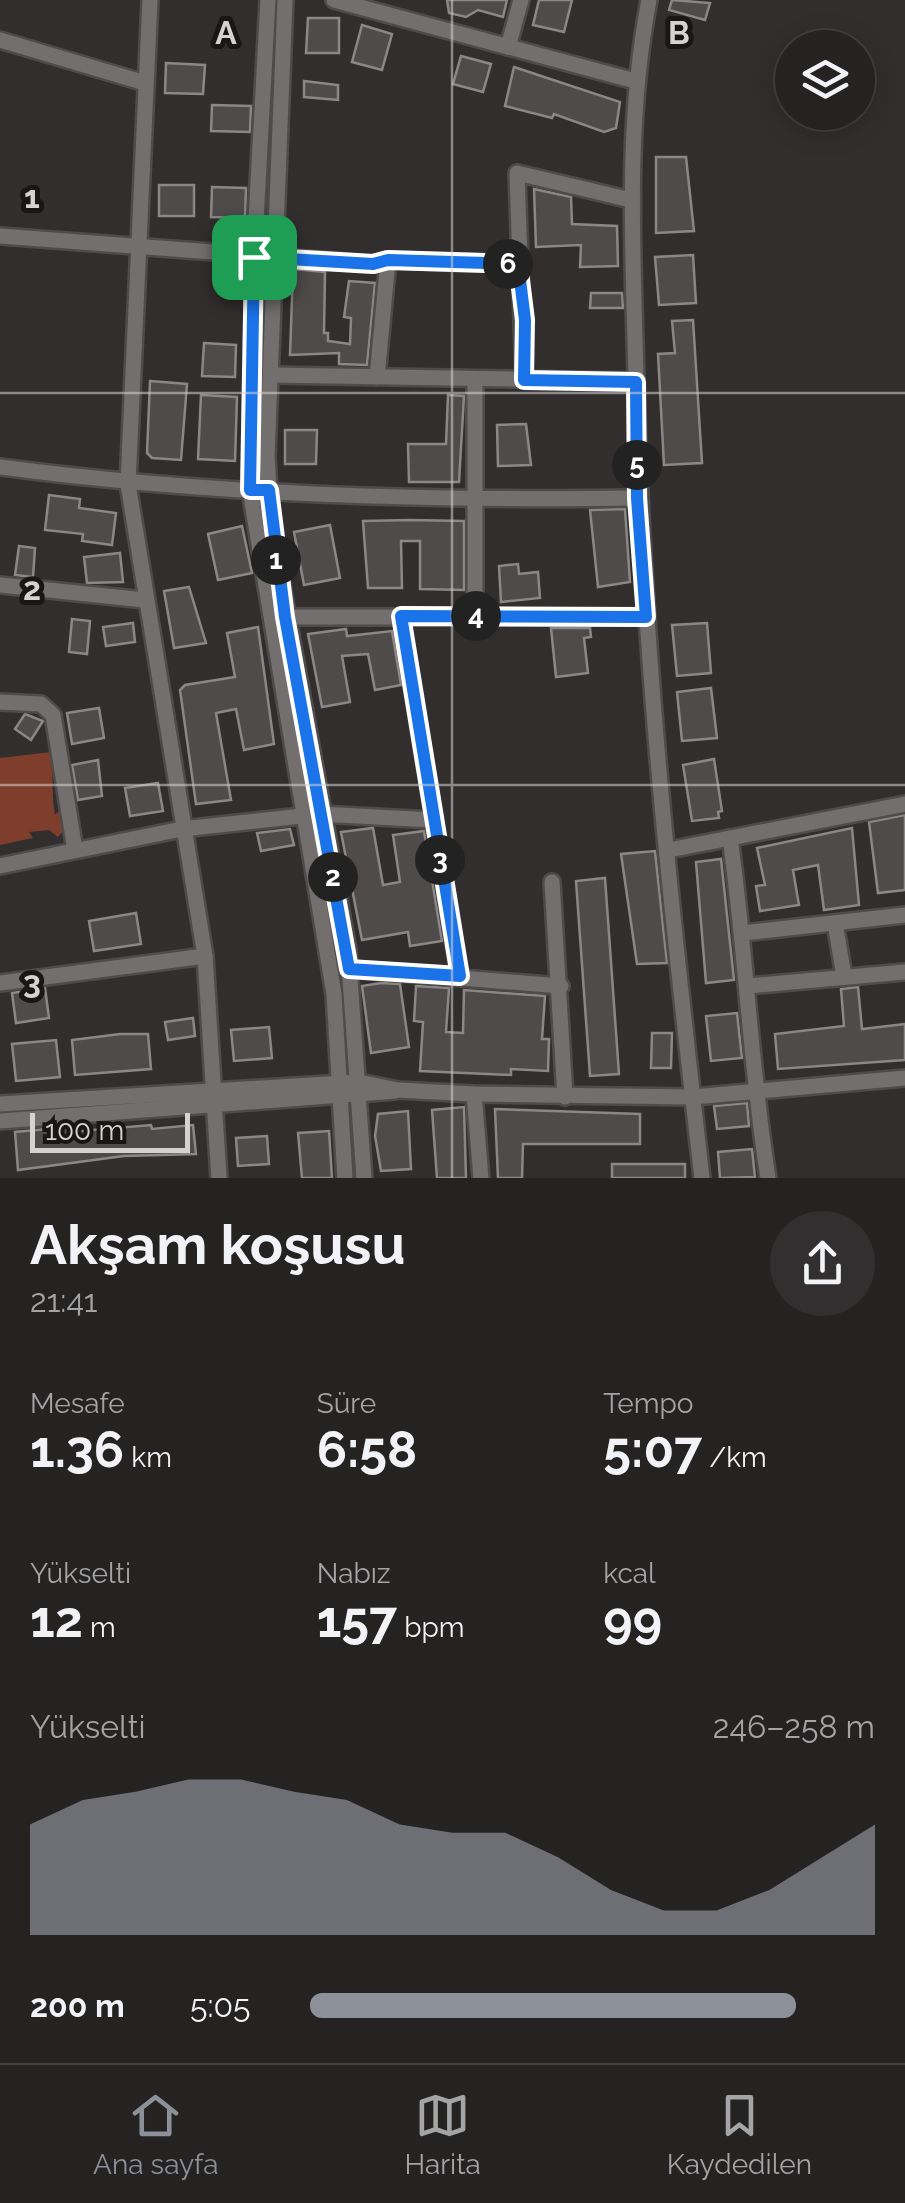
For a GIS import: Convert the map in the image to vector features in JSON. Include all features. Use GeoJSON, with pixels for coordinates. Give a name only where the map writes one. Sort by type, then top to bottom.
{"type":"FeatureCollection","features":[{"type":"Feature","properties":{"kind":"street"},"geometry":{"type":"LineString","coordinates":[[150,0],[128,484],[206,956],[219,1178]]}},
{"type":"Feature","properties":{"kind":"street"},"geometry":{"type":"LineString","coordinates":[[268,0],[254,257],[250,490],[334,994],[345,1178]]}},
{"type":"Feature","properties":{"kind":"street"},"geometry":{"type":"LineString","coordinates":[[285,0],[269,490],[285,617],[349,969],[364,1178]]}},
{"type":"Feature","properties":{"kind":"street"},"geometry":{"type":"LineString","coordinates":[[334,0],[636,80]]}},
{"type":"Feature","properties":{"kind":"street"},"geometry":{"type":"LineString","coordinates":[[508,47],[521,0]]}},
{"type":"Feature","properties":{"kind":"street"},"geometry":{"type":"LineString","coordinates":[[649,0],[636,80],[631,200],[637,498],[702,1178]]}},
{"type":"Feature","properties":{"kind":"street"},"geometry":{"type":"LineString","coordinates":[[0,40],[145,82]]}},
{"type":"Feature","properties":{"kind":"street"},"geometry":{"type":"LineString","coordinates":[[524,380],[525,320],[518,264],[517,173],[631,200]]}},
{"type":"Feature","properties":{"kind":"street"},"geometry":{"type":"LineString","coordinates":[[0,236],[373,264],[388,260],[518,264]]}},
{"type":"Feature","properties":{"kind":"street"},"geometry":{"type":"LineString","coordinates":[[377,377],[388,260]]}},
{"type":"Feature","properties":{"kind":"street"},"geometry":{"type":"LineString","coordinates":[[270,375],[636,382]]}},
{"type":"Feature","properties":{"kind":"street"},"geometry":{"type":"LineString","coordinates":[[475,378],[475,616]]}},
{"type":"Feature","properties":{"kind":"street"},"geometry":{"type":"LineString","coordinates":[[0,467],[128,484],[250,490],[474,500],[637,498]]}},
{"type":"Feature","properties":{"kind":"street"},"geometry":{"type":"LineString","coordinates":[[0,585],[145,600]]}},
{"type":"Feature","properties":{"kind":"street"},"geometry":{"type":"LineString","coordinates":[[401,616],[460,976]]}},
{"type":"Feature","properties":{"kind":"street"},"geometry":{"type":"LineString","coordinates":[[285,617],[646,617]]}},
{"type":"Feature","properties":{"kind":"street"},"geometry":{"type":"LineString","coordinates":[[0,702],[41,704],[53,716],[74,850]]}},
{"type":"Feature","properties":{"kind":"street"},"geometry":{"type":"LineString","coordinates":[[669,850],[905,804]]}},
{"type":"Feature","properties":{"kind":"street"},"geometry":{"type":"LineString","coordinates":[[0,866],[182,829],[320,814],[433,820]]}},
{"type":"Feature","properties":{"kind":"street"},"geometry":{"type":"LineString","coordinates":[[730,838],[743,933],[754,1092],[768,1178]]}},
{"type":"Feature","properties":{"kind":"street"},"geometry":{"type":"LineString","coordinates":[[552,882],[565,1097]]}},
{"type":"Feature","properties":{"kind":"street"},"geometry":{"type":"LineString","coordinates":[[743,933],[905,915]]}},
{"type":"Feature","properties":{"kind":"street"},"geometry":{"type":"LineString","coordinates":[[835,922],[844,976]]}},
{"type":"Feature","properties":{"kind":"street"},"geometry":{"type":"LineString","coordinates":[[0,984],[206,956]]}},
{"type":"Feature","properties":{"kind":"street"},"geometry":{"type":"LineString","coordinates":[[349,969],[561,986]]}},
{"type":"Feature","properties":{"kind":"street"},"geometry":{"type":"LineString","coordinates":[[748,986],[905,972]]}},
{"type":"Feature","properties":{"kind":"street"},"geometry":{"type":"LineString","coordinates":[[0,1104],[359,1088],[565,1097],[692,1097],[905,1078]]}},
{"type":"Feature","properties":{"kind":"street"},"geometry":{"type":"LineString","coordinates":[[474,1094],[481,1178]]}},
{"type":"Feature","properties":{"kind":"street"},"geometry":{"type":"LineString","coordinates":[[0,1120],[216,1096]]}},
{"type":"Feature","properties":{"kind":"shaded area"},"geometry":{"type":"Polygon","coordinates":[[[51,752],[55,815],[60,810],[63,831],[58,837],[49,830],[29,832],[33,838],[0,845],[0,758],[51,752]]]}},
{"type":"Feature","properties":{"kind":"building"},"geometry":{"type":"Polygon","coordinates":[[[447,0],[507,0],[503,17],[478,10],[466,17],[449,13],[447,0]]]}},
{"type":"Feature","properties":{"kind":"building"},"geometry":{"type":"Polygon","coordinates":[[[539,0],[572,0],[564,32],[533,25],[539,0]]]}},
{"type":"Feature","properties":{"kind":"building"},"geometry":{"type":"Polygon","coordinates":[[[672,0],[710,3],[705,20],[669,10],[672,0]]]}},
{"type":"Feature","properties":{"kind":"building"},"geometry":{"type":"Polygon","coordinates":[[[308,18],[339,18],[339,53],[306,53],[308,18]]]}},
{"type":"Feature","properties":{"kind":"building"},"geometry":{"type":"Polygon","coordinates":[[[362,25],[392,34],[382,70],[352,62],[362,25]]]}},
{"type":"Feature","properties":{"kind":"building"},"geometry":{"type":"Polygon","coordinates":[[[461,56],[491,64],[483,92],[453,84],[461,56]]]}},
{"type":"Feature","properties":{"kind":"building"},"geometry":{"type":"Polygon","coordinates":[[[166,63],[205,65],[203,94],[165,93],[166,63]]]}},
{"type":"Feature","properties":{"kind":"building"},"geometry":{"type":"Polygon","coordinates":[[[514,67],[620,102],[616,128],[604,132],[554,114],[552,118],[505,106],[514,67]]]}},
{"type":"Feature","properties":{"kind":"building"},"geometry":{"type":"Polygon","coordinates":[[[304,81],[338,85],[338,100],[304,97],[304,81]]]}},
{"type":"Feature","properties":{"kind":"building"},"geometry":{"type":"Polygon","coordinates":[[[212,105],[251,106],[250,132],[211,131],[212,105]]]}},
{"type":"Feature","properties":{"kind":"building"},"geometry":{"type":"Polygon","coordinates":[[[656,157],[686,157],[694,231],[656,233],[656,157]]]}},
{"type":"Feature","properties":{"kind":"building"},"geometry":{"type":"Polygon","coordinates":[[[159,185],[194,185],[194,216],[159,216],[159,185]]]}},
{"type":"Feature","properties":{"kind":"building"},"geometry":{"type":"Polygon","coordinates":[[[212,187],[246,188],[245,218],[211,217],[212,187]]]}},
{"type":"Feature","properties":{"kind":"building"},"geometry":{"type":"Polygon","coordinates":[[[534,189],[571,197],[572,224],[617,226],[618,266],[580,267],[581,245],[536,247],[534,189]]]}},
{"type":"Feature","properties":{"kind":"building"},"geometry":{"type":"Polygon","coordinates":[[[693,255],[696,303],[659,305],[655,257],[693,255]]]}},
{"type":"Feature","properties":{"kind":"building"},"geometry":{"type":"Polygon","coordinates":[[[293,269],[325,272],[324,333],[328,333],[328,341],[350,344],[351,318],[344,317],[349,281],[375,283],[367,365],[339,364],[339,353],[290,355],[293,269]]]}},
{"type":"Feature","properties":{"kind":"building"},"geometry":{"type":"Polygon","coordinates":[[[591,293],[622,293],[623,308],[590,308],[591,293]]]}},
{"type":"Feature","properties":{"kind":"building"},"geometry":{"type":"Polygon","coordinates":[[[693,320],[702,463],[664,465],[658,354],[675,353],[672,321],[693,320]]]}},
{"type":"Feature","properties":{"kind":"building"},"geometry":{"type":"Polygon","coordinates":[[[204,343],[236,345],[235,377],[202,376],[204,343]]]}},
{"type":"Feature","properties":{"kind":"building"},"geometry":{"type":"Polygon","coordinates":[[[150,381],[187,384],[181,460],[152,458],[147,453],[150,381]]]}},
{"type":"Feature","properties":{"kind":"building"},"geometry":{"type":"Polygon","coordinates":[[[201,395],[237,397],[235,461],[198,459],[201,395]]]}},
{"type":"Feature","properties":{"kind":"building"},"geometry":{"type":"Polygon","coordinates":[[[448,395],[464,396],[459,482],[409,482],[408,444],[446,444],[448,395]]]}},
{"type":"Feature","properties":{"kind":"building"},"geometry":{"type":"Polygon","coordinates":[[[526,424],[531,465],[498,466],[497,425],[526,424]]]}},
{"type":"Feature","properties":{"kind":"building"},"geometry":{"type":"Polygon","coordinates":[[[285,430],[317,430],[316,464],[285,464],[285,430]]]}},
{"type":"Feature","properties":{"kind":"building"},"geometry":{"type":"Polygon","coordinates":[[[49,495],[80,499],[79,508],[116,513],[112,545],[82,541],[83,534],[45,530],[49,495]]]}},
{"type":"Feature","properties":{"kind":"building"},"geometry":{"type":"Polygon","coordinates":[[[625,509],[630,582],[598,587],[590,510],[625,509]]]}},
{"type":"Feature","properties":{"kind":"building"},"geometry":{"type":"Polygon","coordinates":[[[363,521],[464,521],[464,590],[420,589],[420,541],[401,541],[402,588],[368,588],[363,521]]]}},
{"type":"Feature","properties":{"kind":"building"},"geometry":{"type":"Polygon","coordinates":[[[330,525],[340,578],[304,585],[294,532],[330,525]]]}},
{"type":"Feature","properties":{"kind":"building"},"geometry":{"type":"Polygon","coordinates":[[[242,526],[252,573],[218,580],[208,534],[242,526]]]}},
{"type":"Feature","properties":{"kind":"building"},"geometry":{"type":"Polygon","coordinates":[[[19,546],[35,548],[33,577],[15,575],[19,546]]]}},
{"type":"Feature","properties":{"kind":"building"},"geometry":{"type":"Polygon","coordinates":[[[120,553],[123,582],[87,583],[84,557],[120,553]]]}},
{"type":"Feature","properties":{"kind":"building"},"geometry":{"type":"Polygon","coordinates":[[[518,564],[519,574],[538,572],[540,598],[501,602],[499,566],[518,564]]]}},
{"type":"Feature","properties":{"kind":"building"},"geometry":{"type":"Polygon","coordinates":[[[189,587],[206,643],[174,648],[164,591],[189,587]]]}},
{"type":"Feature","properties":{"kind":"building"},"geometry":{"type":"Polygon","coordinates":[[[72,619],[90,621],[87,654],[69,652],[72,619]]]}},
{"type":"Feature","properties":{"kind":"building"},"geometry":{"type":"Polygon","coordinates":[[[133,623],[135,642],[106,646],[103,627],[133,623]]]}},
{"type":"Feature","properties":{"kind":"building"},"geometry":{"type":"Polygon","coordinates":[[[707,623],[711,673],[677,676],[672,625],[707,623]]]}},
{"type":"Feature","properties":{"kind":"building"},"geometry":{"type":"Polygon","coordinates":[[[258,627],[274,744],[244,750],[236,709],[216,713],[231,800],[196,804],[180,690],[185,685],[235,677],[227,633],[258,627]]]}},
{"type":"Feature","properties":{"kind":"building"},"geometry":{"type":"Polygon","coordinates":[[[551,628],[590,628],[591,637],[584,638],[588,673],[556,677],[551,628]]]}},
{"type":"Feature","properties":{"kind":"building"},"geometry":{"type":"Polygon","coordinates":[[[346,629],[347,636],[392,631],[401,685],[375,690],[368,654],[342,656],[350,702],[322,707],[308,634],[346,629]]]}},
{"type":"Feature","properties":{"kind":"building"},"geometry":{"type":"Polygon","coordinates":[[[711,688],[717,738],[682,741],[677,692],[711,688]]]}},
{"type":"Feature","properties":{"kind":"building"},"geometry":{"type":"Polygon","coordinates":[[[99,708],[104,738],[72,744],[67,713],[99,708]]]}},
{"type":"Feature","properties":{"kind":"building"},"geometry":{"type":"Polygon","coordinates":[[[25,714],[43,721],[31,740],[15,729],[25,714]]]}},
{"type":"Feature","properties":{"kind":"building"},"geometry":{"type":"Polygon","coordinates":[[[714,759],[722,811],[718,812],[719,818],[692,821],[683,765],[714,759]]]}},
{"type":"Feature","properties":{"kind":"building"},"geometry":{"type":"Polygon","coordinates":[[[98,760],[102,796],[78,800],[72,765],[98,760]]]}},
{"type":"Feature","properties":{"kind":"building"},"geometry":{"type":"Polygon","coordinates":[[[158,783],[163,811],[130,816],[125,788],[158,783]]]}},
{"type":"Feature","properties":{"kind":"building"},"geometry":{"type":"Polygon","coordinates":[[[905,815],[905,890],[878,893],[869,822],[905,815]]]}},
{"type":"Feature","properties":{"kind":"building"},"geometry":{"type":"Polygon","coordinates":[[[373,828],[383,885],[400,882],[393,835],[424,831],[442,941],[410,946],[408,932],[362,940],[341,832],[373,828]]]}},
{"type":"Feature","properties":{"kind":"building"},"geometry":{"type":"Polygon","coordinates":[[[852,828],[859,905],[824,910],[818,865],[793,870],[799,905],[760,911],[756,886],[765,885],[757,848],[852,828]]]}},
{"type":"Feature","properties":{"kind":"building"},"geometry":{"type":"Polygon","coordinates":[[[290,829],[294,845],[261,851],[257,833],[290,829]]]}},
{"type":"Feature","properties":{"kind":"building"},"geometry":{"type":"Polygon","coordinates":[[[655,851],[667,963],[637,964],[621,854],[655,851]]]}},
{"type":"Feature","properties":{"kind":"building"},"geometry":{"type":"Polygon","coordinates":[[[721,859],[734,980],[706,983],[696,862],[721,859]]]}},
{"type":"Feature","properties":{"kind":"building"},"geometry":{"type":"Polygon","coordinates":[[[605,878],[619,1074],[590,1076],[576,881],[605,878]]]}},
{"type":"Feature","properties":{"kind":"building"},"geometry":{"type":"Polygon","coordinates":[[[136,913],[141,944],[94,951],[89,921],[136,913]]]}},
{"type":"Feature","properties":{"kind":"building"},"geometry":{"type":"Polygon","coordinates":[[[400,984],[409,1047],[371,1053],[362,986],[400,984]]]}},
{"type":"Feature","properties":{"kind":"building"},"geometry":{"type":"Polygon","coordinates":[[[416,986],[449,988],[446,1032],[463,1033],[464,990],[545,996],[542,1039],[549,1039],[548,1071],[511,1069],[511,1075],[420,1071],[423,1022],[414,1021],[416,986]]]}},
{"type":"Feature","properties":{"kind":"building"},"geometry":{"type":"Polygon","coordinates":[[[858,987],[862,1029],[905,1024],[905,1060],[778,1069],[775,1034],[844,1026],[841,989],[858,987]]]}},
{"type":"Feature","properties":{"kind":"building"},"geometry":{"type":"Polygon","coordinates":[[[45,988],[49,1018],[16,1023],[12,993],[45,988]]]}},
{"type":"Feature","properties":{"kind":"building"},"geometry":{"type":"Polygon","coordinates":[[[737,1013],[742,1058],[711,1061],[706,1016],[737,1013]]]}},
{"type":"Feature","properties":{"kind":"building"},"geometry":{"type":"Polygon","coordinates":[[[193,1018],[195,1036],[168,1040],[165,1022],[193,1018]]]}},
{"type":"Feature","properties":{"kind":"building"},"geometry":{"type":"Polygon","coordinates":[[[269,1027],[272,1058],[234,1061],[231,1030],[269,1027]]]}},
{"type":"Feature","properties":{"kind":"building"},"geometry":{"type":"Polygon","coordinates":[[[652,1033],[672,1033],[671,1068],[651,1068],[652,1033]]]}},
{"type":"Feature","properties":{"kind":"building"},"geometry":{"type":"Polygon","coordinates":[[[148,1034],[151,1069],[75,1075],[72,1040],[148,1034]]]}},
{"type":"Feature","properties":{"kind":"building"},"geometry":{"type":"Polygon","coordinates":[[[56,1040],[60,1077],[16,1081],[12,1044],[56,1040]]]}},
{"type":"Feature","properties":{"kind":"building"},"geometry":{"type":"Polygon","coordinates":[[[747,1103],[749,1126],[717,1129],[714,1106],[747,1103]]]}},
{"type":"Feature","properties":{"kind":"building"},"geometry":{"type":"Polygon","coordinates":[[[464,1107],[466,1178],[437,1178],[432,1110],[464,1107]]]}},
{"type":"Feature","properties":{"kind":"building"},"geometry":{"type":"Polygon","coordinates":[[[495,1109],[640,1114],[640,1144],[523,1144],[522,1178],[498,1178],[495,1109]]]}},
{"type":"Feature","properties":{"kind":"building"},"geometry":{"type":"Polygon","coordinates":[[[408,1111],[411,1169],[381,1171],[375,1136],[378,1114],[408,1111]]]}},
{"type":"Feature","properties":{"kind":"building"},"geometry":{"type":"Polygon","coordinates":[[[151,1125],[152,1129],[193,1125],[196,1154],[124,1156],[18,1170],[15,1132],[151,1125]]]}},
{"type":"Feature","properties":{"kind":"building"},"geometry":{"type":"Polygon","coordinates":[[[329,1131],[332,1178],[302,1178],[298,1133],[329,1131]]]}},
{"type":"Feature","properties":{"kind":"building"},"geometry":{"type":"Polygon","coordinates":[[[267,1136],[269,1164],[238,1166],[236,1138],[267,1136]]]}},
{"type":"Feature","properties":{"kind":"building"},"geometry":{"type":"Polygon","coordinates":[[[752,1149],[755,1177],[720,1178],[718,1152],[752,1149]]]}},
{"type":"Feature","properties":{"kind":"building"},"geometry":{"type":"Polygon","coordinates":[[[612,1164],[685,1164],[685,1178],[612,1178],[612,1164]]]}},
{"type":"Feature","properties":{"kind":"route"},"geometry":{"type":"LineString","coordinates":[[254,257],[373,264],[388,260],[518,264],[525,320],[524,380],[636,382],[637,498],[646,617],[401,616],[460,976],[349,969],[285,617],[269,490],[250,490],[254,257]]}}]}
